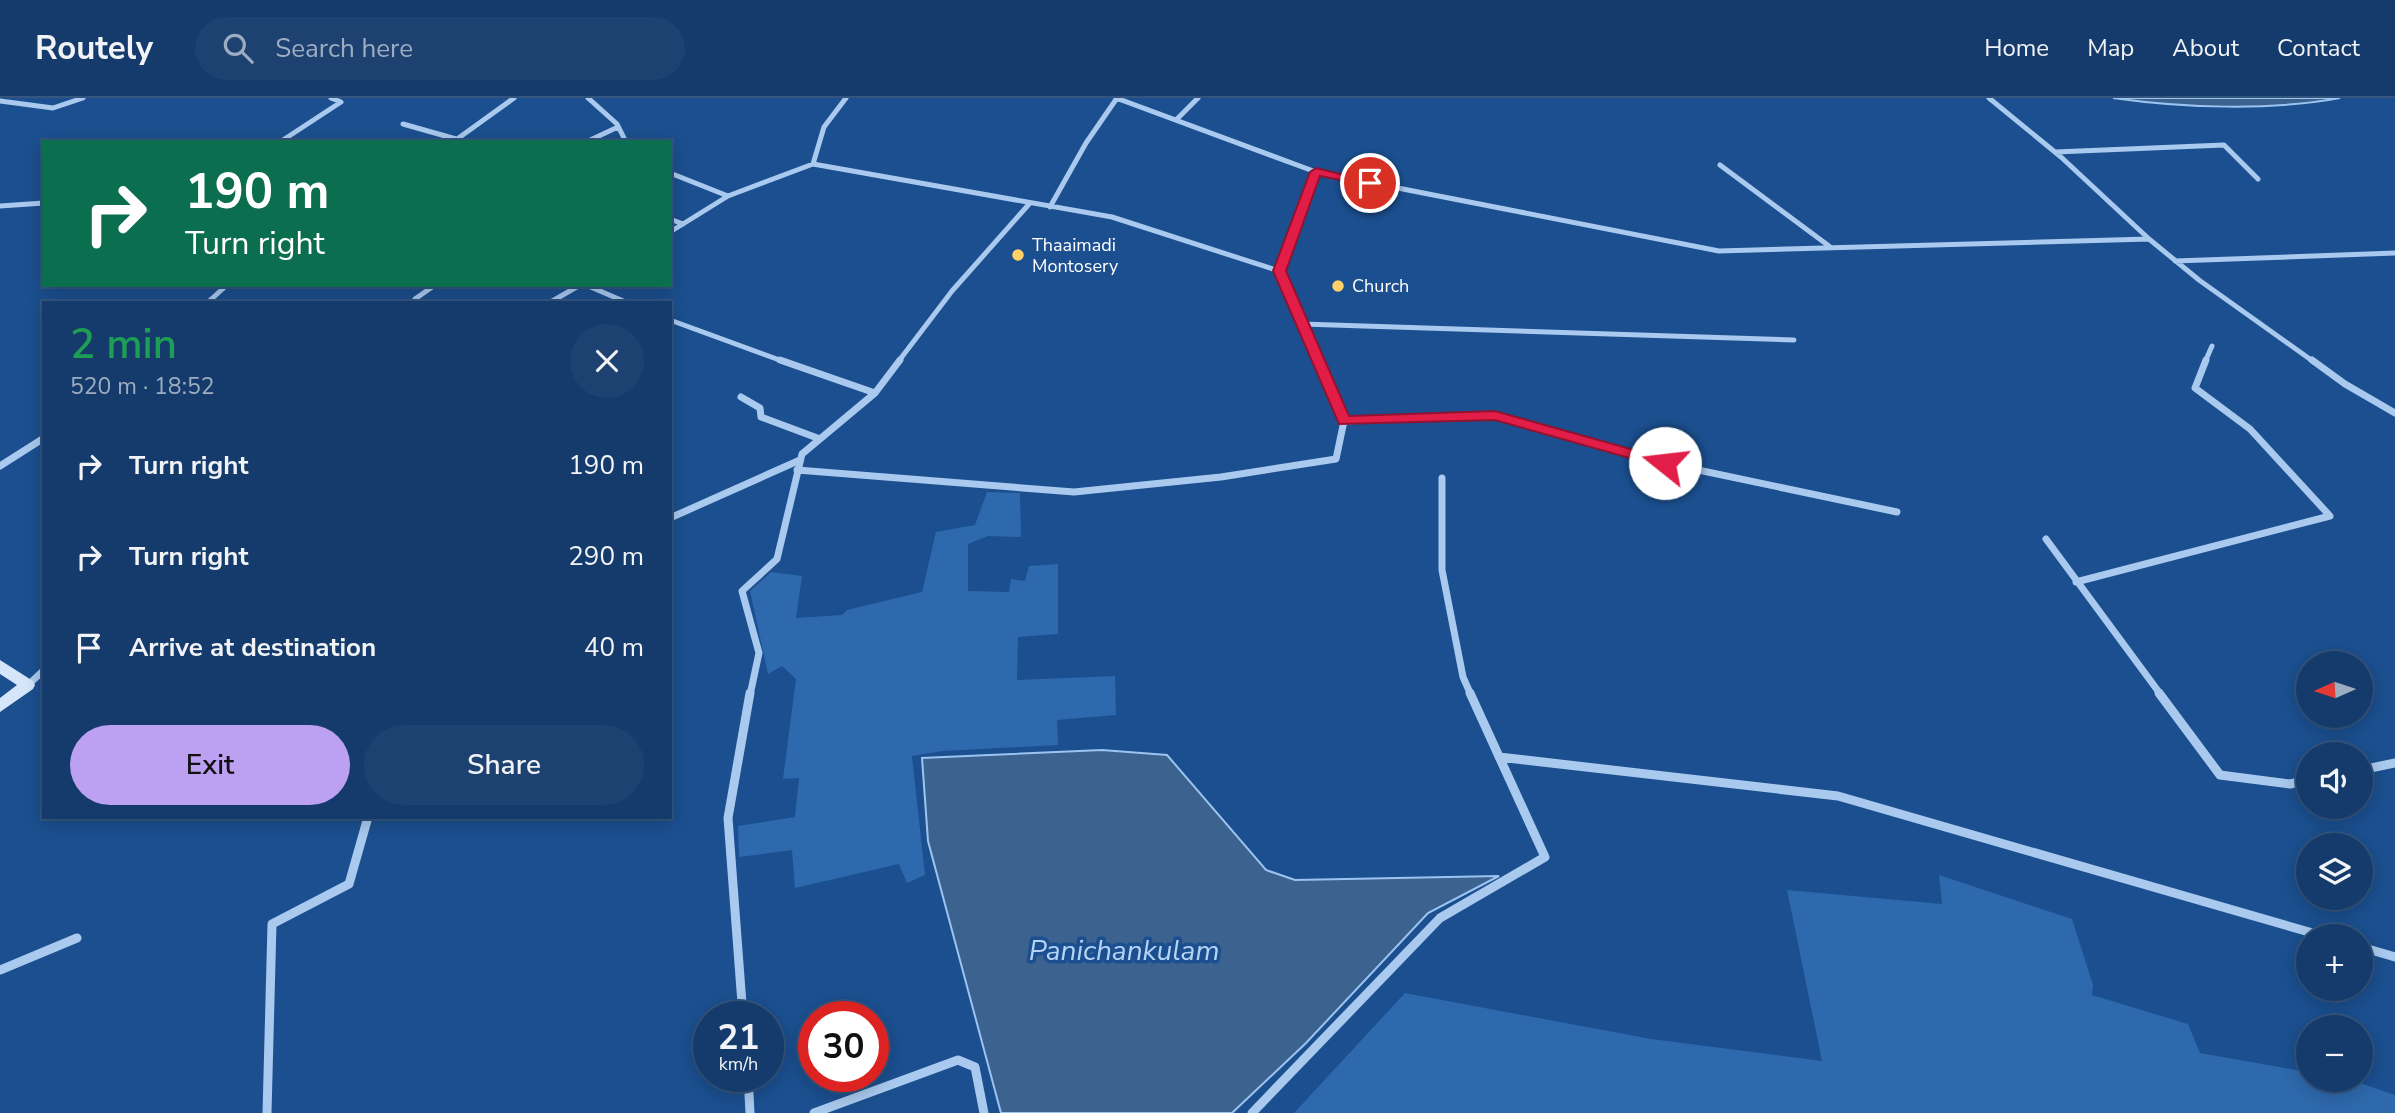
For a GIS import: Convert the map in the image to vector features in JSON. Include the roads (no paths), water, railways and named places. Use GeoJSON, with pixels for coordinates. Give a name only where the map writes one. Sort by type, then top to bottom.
{"type":"FeatureCollection","features":[{"type":"Feature","properties":{"kind":"street"},"geometry":{"type":"LineString","coordinates":[[0,101],[58,109],[70,107],[83,98]]}},
{"type":"Feature","properties":{"kind":"street"},"geometry":{"type":"LineString","coordinates":[[283,140],[341,102],[331,98]]}},
{"type":"Feature","properties":{"kind":"street"},"geometry":{"type":"LineString","coordinates":[[455,140],[514,98]]}},
{"type":"Feature","properties":{"kind":"street"},"geometry":{"type":"LineString","coordinates":[[588,98],[618,128],[625,140]]}},
{"type":"Feature","properties":{"kind":"street"},"geometry":{"type":"LineString","coordinates":[[813,164],[824,127],[846,98]]}},
{"type":"Feature","properties":{"kind":"street"},"geometry":{"type":"LineString","coordinates":[[1050,206],[1086,143],[1116,98],[1316,172],[1719,251],[2149,239]]}},
{"type":"Feature","properties":{"kind":"street"},"geometry":{"type":"LineString","coordinates":[[1176,120],[1198,98]]}},
{"type":"Feature","properties":{"kind":"street"},"geometry":{"type":"LineString","coordinates":[[1989,98],[2055,152],[2175,261],[2274,335],[2395,413]]}},
{"type":"Feature","properties":{"kind":"street"},"geometry":{"type":"LineString","coordinates":[[403,124],[451,140]]}},
{"type":"Feature","properties":{"kind":"street"},"geometry":{"type":"LineString","coordinates":[[591,140],[618,128]]}},
{"type":"Feature","properties":{"kind":"street"},"geometry":{"type":"LineString","coordinates":[[2055,152],[2224,145],[2258,179]]}},
{"type":"Feature","properties":{"kind":"street"},"geometry":{"type":"LineString","coordinates":[[672,231],[728,196],[813,164],[1112,217],[1279,271]]}},
{"type":"Feature","properties":{"kind":"street"},"geometry":{"type":"LineString","coordinates":[[1720,165],[1830,247]]}},
{"type":"Feature","properties":{"kind":"street"},"geometry":{"type":"LineString","coordinates":[[797,470],[1073,492],[1221,477],[1336,459],[1344,421],[1279,271],[1316,172]]}},
{"type":"Feature","properties":{"kind":"street"},"geometry":{"type":"LineString","coordinates":[[672,174],[728,196]]}},
{"type":"Feature","properties":{"kind":"street"},"geometry":{"type":"LineString","coordinates":[[0,206],[42,202]]}},
{"type":"Feature","properties":{"kind":"street"},"geometry":{"type":"LineString","coordinates":[[742,1001],[728,818],[742,730],[759,653],[742,591],[778,559],[802,454],[875,393],[952,291],[1030,203]]}},
{"type":"Feature","properties":{"kind":"street"},"geometry":{"type":"LineString","coordinates":[[672,220],[683,224]]}},
{"type":"Feature","properties":{"kind":"street"},"geometry":{"type":"LineString","coordinates":[[2175,261],[2395,253]]}},
{"type":"Feature","properties":{"kind":"street"},"geometry":{"type":"LineString","coordinates":[[209,301],[225,287]]}},
{"type":"Feature","properties":{"kind":"street"},"geometry":{"type":"LineString","coordinates":[[415,299],[432,287]]}},
{"type":"Feature","properties":{"kind":"street"},"geometry":{"type":"LineString","coordinates":[[552,301],[577,287]]}},
{"type":"Feature","properties":{"kind":"street"},"geometry":{"type":"LineString","coordinates":[[591,287],[623,301]]}},
{"type":"Feature","properties":{"kind":"street"},"geometry":{"type":"LineString","coordinates":[[672,321],[714,338],[875,393]]}},
{"type":"Feature","properties":{"kind":"street"},"geometry":{"type":"LineString","coordinates":[[1302,324],[1794,341]]}},
{"type":"Feature","properties":{"kind":"street"},"geometry":{"type":"LineString","coordinates":[[2076,582],[2330,516],[2250,429],[2195,388],[2212,346]]}},
{"type":"Feature","properties":{"kind":"street"},"geometry":{"type":"LineString","coordinates":[[741,397],[760,408],[761,417],[820,439]]}},
{"type":"Feature","properties":{"kind":"street"},"geometry":{"type":"LineString","coordinates":[[1344,421],[1495,415],[1665,463],[1897,512]]}},
{"type":"Feature","properties":{"kind":"street"},"geometry":{"type":"LineString","coordinates":[[0,466],[42,439]]}},
{"type":"Feature","properties":{"kind":"street"},"geometry":{"type":"LineString","coordinates":[[672,517],[800,460]]}},
{"type":"Feature","properties":{"kind":"street"},"geometry":{"type":"LineString","coordinates":[[1252,1113],[1440,918],[1545,857],[1463,677],[1442,570],[1442,478]]}},
{"type":"Feature","properties":{"kind":"street"},"geometry":{"type":"LineString","coordinates":[[2046,539],[2220,775],[2296,783]]}},
{"type":"Feature","properties":{"kind":"street"},"geometry":{"type":"LineString","coordinates":[[0,666],[28,685]]}},
{"type":"Feature","properties":{"kind":"street"},"geometry":{"type":"LineString","coordinates":[[0,706],[42,672]]}},
{"type":"Feature","properties":{"kind":"street"},"geometry":{"type":"LineString","coordinates":[[1499,757],[1838,796],[2296,928]]}},
{"type":"Feature","properties":{"kind":"street"},"geometry":{"type":"LineString","coordinates":[[2373,768],[2395,763]]}},
{"type":"Feature","properties":{"kind":"street"},"geometry":{"type":"LineString","coordinates":[[267,1113],[272,923],[349,884],[367,819]]}},
{"type":"Feature","properties":{"kind":"street"},"geometry":{"type":"LineString","coordinates":[[0,970],[76,938]]}},
{"type":"Feature","properties":{"kind":"street"},"geometry":{"type":"LineString","coordinates":[[2373,951],[2395,957]]}},
{"type":"Feature","properties":{"kind":"street"},"geometry":{"type":"LineString","coordinates":[[814,1113],[958,1060],[975,1067],[984,1113]]}},
{"type":"Feature","properties":{"kind":"street"},"geometry":{"type":"LineString","coordinates":[[749,1092],[750,1113]]}},
{"type":"Feature","properties":{"kind":"water"},"geometry":{"type":"Polygon","coordinates":[[[2113,98],[2340,98],[2285,105],[2226,107],[2113,98]]]}},
{"type":"Feature","properties":{"kind":"water","name":"Panichankulam"},"geometry":{"type":"Polygon","coordinates":[[[1102,750],[1167,755],[1266,870],[1295,880],[1499,876],[1428,913],[1306,1043],[1232,1113],[1001,1113],[928,841],[922,758],[1102,750]]]}},
{"type":"Feature","properties":{"kind":"place","name":"Thaaimadi Montosery"},"geometry":{"type":"Point","coordinates":[1018,255]}},
{"type":"Feature","properties":{"kind":"place","name":"Church"},"geometry":{"type":"Point","coordinates":[1338,286]}}]}
